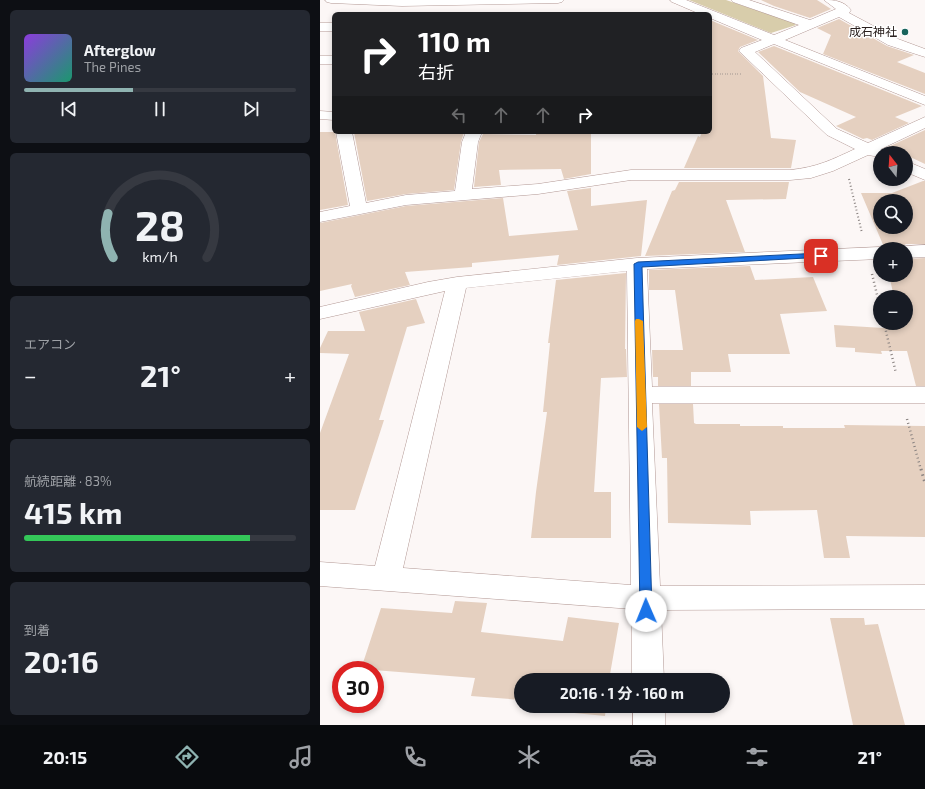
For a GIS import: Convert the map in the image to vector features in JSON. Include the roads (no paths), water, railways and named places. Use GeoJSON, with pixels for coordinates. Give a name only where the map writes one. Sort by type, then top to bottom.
{"type":"FeatureCollection","features":[{"type":"Feature","properties":{"kind":"street"},"geometry":{"type":"LineString","coordinates":[[331,0],[558,0]]}},
{"type":"Feature","properties":{"kind":"street"},"geometry":{"type":"LineString","coordinates":[[676,0],[706,12]]}},
{"type":"Feature","properties":{"kind":"street"},"geometry":{"type":"LineString","coordinates":[[737,0],[809,24]]}},
{"type":"Feature","properties":{"kind":"street"},"geometry":{"type":"LineString","coordinates":[[830,0],[845,10],[746,51],[832,132],[873,152]]}},
{"type":"Feature","properties":{"kind":"street"},"geometry":{"type":"LineString","coordinates":[[398,12],[403,1]]}},
{"type":"Feature","properties":{"kind":"street"},"geometry":{"type":"LineString","coordinates":[[514,12],[516,1]]}},
{"type":"Feature","properties":{"kind":"street"},"geometry":{"type":"LineString","coordinates":[[838,12],[893,42],[925,53]]}},
{"type":"Feature","properties":{"kind":"street"},"geometry":{"type":"LineString","coordinates":[[712,14],[925,101]]}},
{"type":"Feature","properties":{"kind":"street"},"geometry":{"type":"LineString","coordinates":[[320,27],[332,28]]}},
{"type":"Feature","properties":{"kind":"street"},"geometry":{"type":"LineString","coordinates":[[320,60],[332,60]]}},
{"type":"Feature","properties":{"kind":"street"},"geometry":{"type":"LineString","coordinates":[[320,115],[332,116]]}},
{"type":"Feature","properties":{"kind":"street"},"geometry":{"type":"LineString","coordinates":[[884,146],[925,122]]}},
{"type":"Feature","properties":{"kind":"street"},"geometry":{"type":"LineString","coordinates":[[344,134],[359,209]]}},
{"type":"Feature","properties":{"kind":"street"},"geometry":{"type":"LineString","coordinates":[[463,195],[470,142],[473,134]]}},
{"type":"Feature","properties":{"kind":"street"},"geometry":{"type":"LineString","coordinates":[[320,217],[406,200],[538,189],[631,176],[790,175],[811,173],[873,152]]}},
{"type":"Feature","properties":{"kind":"street"},"geometry":{"type":"LineString","coordinates":[[913,169],[925,175]]}},
{"type":"Feature","properties":{"kind":"street"},"geometry":{"type":"LineString","coordinates":[[913,252],[925,251]]}},
{"type":"Feature","properties":{"kind":"street"},"geometry":{"type":"LineString","coordinates":[[320,313],[428,288],[457,283],[638,264],[873,253]]}},
{"type":"Feature","properties":{"kind":"street"},"geometry":{"type":"LineString","coordinates":[[638,264],[648,673]]}},
{"type":"Feature","properties":{"kind":"street"},"geometry":{"type":"LineString","coordinates":[[386,579],[457,283]]}},
{"type":"Feature","properties":{"kind":"street"},"geometry":{"type":"LineString","coordinates":[[641,395],[925,395]]}},
{"type":"Feature","properties":{"kind":"street"},"geometry":{"type":"LineString","coordinates":[[320,574],[646,598],[925,597]]}},
{"type":"Feature","properties":{"kind":"street"},"geometry":{"type":"LineString","coordinates":[[649,713],[649,725]]}},
{"type":"Feature","properties":{"kind":"place","name":"成石神社"},"geometry":{"type":"Point","coordinates":[905,32]}}]}
